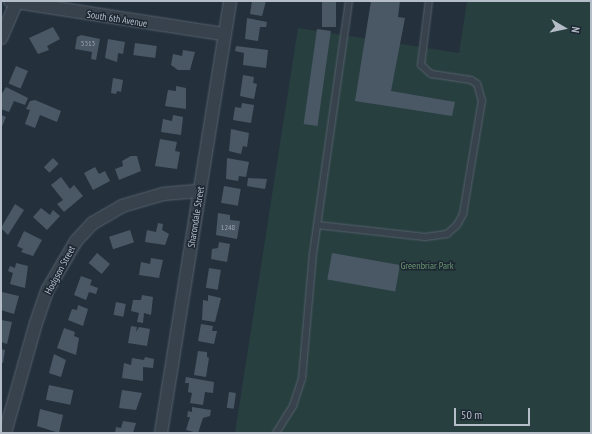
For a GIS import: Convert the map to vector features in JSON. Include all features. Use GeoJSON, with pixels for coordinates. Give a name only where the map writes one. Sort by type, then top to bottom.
{"type":"FeatureCollection","features":[{"type":"Feature","properties":{"kind":"street","name":"South 6th Avenue"},"geometry":{"type":"LineString","coordinates":[[15,1],[224,34]]}},
{"type":"Feature","properties":{"kind":"street"},"geometry":{"type":"LineString","coordinates":[[1,38],[15,1]]}},
{"type":"Feature","properties":{"kind":"street","name":"Sharondale Street"},"geometry":{"type":"LineString","coordinates":[[161,433],[230,1]]}},
{"type":"Feature","properties":{"kind":"street","name":"Hodgson Street"},"geometry":{"type":"LineString","coordinates":[[5,433],[46,296],[76,241],[93,223],[122,206],[163,194],[200,191]]}},
{"type":"Feature","properties":{"kind":"lane"},"geometry":{"type":"LineString","coordinates":[[276,433],[293,406],[302,379],[317,225],[349,1]]}},
{"type":"Feature","properties":{"kind":"lane"},"geometry":{"type":"LineString","coordinates":[[317,225],[425,237],[447,234],[457,226],[463,214],[482,96],[477,84],[471,80],[431,74],[421,65],[429,1]]}},
{"type":"Feature","properties":{"kind":"green space","name":"Greenbriar Park"},"geometry":{"type":"Polygon","coordinates":[[[467,1],[591,1],[591,433],[235,433],[298,28],[459,53],[467,1]]]}},
{"type":"Feature","properties":{"kind":"building"},"geometry":{"type":"Polygon","coordinates":[[[252,1],[266,1],[262,16],[250,14],[252,1]]]}},
{"type":"Feature","properties":{"kind":"building"},"geometry":{"type":"Polygon","coordinates":[[[322,1],[336,1],[336,27],[322,27],[322,1]]]}},
{"type":"Feature","properties":{"kind":"building"},"geometry":{"type":"Polygon","coordinates":[[[371,1],[400,1],[398,17],[405,18],[391,91],[455,102],[452,116],[355,101],[371,1]]]}},
{"type":"Feature","properties":{"kind":"building"},"geometry":{"type":"Polygon","coordinates":[[[247,18],[267,22],[266,27],[260,27],[258,41],[245,39],[247,18]]]}},
{"type":"Feature","properties":{"kind":"building"},"geometry":{"type":"Polygon","coordinates":[[[53,27],[60,39],[47,46],[49,50],[38,54],[29,38],[53,27]]]}},
{"type":"Feature","properties":{"kind":"building"},"geometry":{"type":"Polygon","coordinates":[[[317,29],[331,31],[318,126],[304,124],[317,29]]]}},
{"type":"Feature","properties":{"kind":"building"},"geometry":{"type":"Polygon","coordinates":[[[81,35],[100,39],[96,60],[91,59],[92,52],[75,49],[77,37],[81,35]]]}},
{"type":"Feature","properties":{"kind":"building"},"geometry":{"type":"Polygon","coordinates":[[[108,39],[125,42],[123,54],[118,53],[117,62],[105,58],[108,39]]]}},
{"type":"Feature","properties":{"kind":"building"},"geometry":{"type":"Polygon","coordinates":[[[135,43],[157,46],[155,58],[133,55],[135,43]]]}},
{"type":"Feature","properties":{"kind":"building"},"geometry":{"type":"Polygon","coordinates":[[[236,46],[268,50],[266,68],[243,65],[244,53],[235,51],[236,46]]]}},
{"type":"Feature","properties":{"kind":"building"},"geometry":{"type":"Polygon","coordinates":[[[183,50],[195,52],[190,70],[178,70],[171,65],[173,54],[182,56],[183,50]]]}},
{"type":"Feature","properties":{"kind":"building"},"geometry":{"type":"Polygon","coordinates":[[[16,66],[28,71],[21,89],[9,83],[16,66]]]}},
{"type":"Feature","properties":{"kind":"building"},"geometry":{"type":"Polygon","coordinates":[[[243,75],[254,77],[253,83],[257,84],[254,99],[240,96],[243,75]]]}},
{"type":"Feature","properties":{"kind":"building"},"geometry":{"type":"Polygon","coordinates":[[[113,78],[123,80],[121,92],[117,91],[116,94],[111,93],[113,78]]]}},
{"type":"Feature","properties":{"kind":"building"},"geometry":{"type":"Polygon","coordinates":[[[176,86],[186,88],[186,109],[165,106],[168,90],[176,91],[176,86]]]}},
{"type":"Feature","properties":{"kind":"building"},"geometry":{"type":"Polygon","coordinates":[[[6,87],[28,98],[25,105],[14,101],[9,112],[1,109],[1,95],[6,87]]]}},
{"type":"Feature","properties":{"kind":"building"},"geometry":{"type":"Polygon","coordinates":[[[35,100],[61,111],[57,122],[40,115],[35,128],[25,124],[30,110],[26,109],[30,101],[35,100]]]}},
{"type":"Feature","properties":{"kind":"building"},"geometry":{"type":"Polygon","coordinates":[[[242,103],[254,105],[251,123],[233,120],[235,107],[241,108],[242,103]]]}},
{"type":"Feature","properties":{"kind":"building"},"geometry":{"type":"Polygon","coordinates":[[[1,115],[6,117],[1,129],[1,115]]]}},
{"type":"Feature","properties":{"kind":"building"},"geometry":{"type":"Polygon","coordinates":[[[173,115],[183,117],[181,135],[161,132],[163,119],[172,121],[173,115]]]}},
{"type":"Feature","properties":{"kind":"building"},"geometry":{"type":"Polygon","coordinates":[[[231,129],[249,133],[247,147],[243,146],[241,154],[229,151],[231,129]]]}},
{"type":"Feature","properties":{"kind":"building"},"geometry":{"type":"Polygon","coordinates":[[[160,139],[177,142],[175,151],[180,152],[177,169],[155,166],[160,139]]]}},
{"type":"Feature","properties":{"kind":"building"},"geometry":{"type":"Polygon","coordinates":[[[131,156],[137,156],[141,171],[119,180],[115,169],[123,166],[122,161],[131,156]]]}},
{"type":"Feature","properties":{"kind":"building"},"geometry":{"type":"Polygon","coordinates":[[[53,158],[59,164],[49,173],[44,167],[53,158]]]}},
{"type":"Feature","properties":{"kind":"building"},"geometry":{"type":"Polygon","coordinates":[[[227,158],[249,162],[246,177],[239,176],[238,181],[226,179],[227,158]]]}},
{"type":"Feature","properties":{"kind":"building"},"geometry":{"type":"Polygon","coordinates":[[[95,167],[99,174],[105,171],[110,181],[93,190],[84,173],[95,167]]]}},
{"type":"Feature","properties":{"kind":"building"},"geometry":{"type":"Polygon","coordinates":[[[61,177],[70,189],[74,185],[83,196],[64,212],[57,204],[63,200],[51,185],[61,177]]]}},
{"type":"Feature","properties":{"kind":"building"},"geometry":{"type":"Polygon","coordinates":[[[248,178],[267,179],[265,189],[247,186],[248,178]]]}},
{"type":"Feature","properties":{"kind":"building"},"geometry":{"type":"Polygon","coordinates":[[[224,186],[241,189],[238,206],[221,203],[224,186]]]}},
{"type":"Feature","properties":{"kind":"building"},"geometry":{"type":"Polygon","coordinates":[[[15,204],[24,210],[8,235],[1,228],[15,204]]]}},
{"type":"Feature","properties":{"kind":"building"},"geometry":{"type":"Polygon","coordinates":[[[41,208],[50,215],[53,210],[60,216],[47,230],[33,217],[41,208]]]}},
{"type":"Feature","properties":{"kind":"building"},"geometry":{"type":"Polygon","coordinates":[[[218,213],[230,215],[230,220],[240,221],[237,239],[216,235],[218,213]]]}},
{"type":"Feature","properties":{"kind":"building"},"geometry":{"type":"Polygon","coordinates":[[[158,223],[163,224],[162,230],[169,234],[165,245],[145,242],[147,230],[156,232],[158,223]]]}},
{"type":"Feature","properties":{"kind":"building"},"geometry":{"type":"Polygon","coordinates":[[[130,230],[134,242],[113,249],[109,237],[130,230]]]}},
{"type":"Feature","properties":{"kind":"building"},"geometry":{"type":"Polygon","coordinates":[[[24,231],[42,240],[33,256],[21,252],[23,249],[17,246],[24,231]]]}},
{"type":"Feature","properties":{"kind":"building"},"geometry":{"type":"Polygon","coordinates":[[[219,242],[230,244],[227,262],[211,259],[212,249],[218,248],[219,242]]]}},
{"type":"Feature","properties":{"kind":"building"},"geometry":{"type":"Polygon","coordinates":[[[97,253],[110,264],[102,274],[89,263],[97,253]]]}},
{"type":"Feature","properties":{"kind":"building"},"geometry":{"type":"Polygon","coordinates":[[[332,253],[400,265],[395,292],[327,280],[332,253]]]}},
{"type":"Feature","properties":{"kind":"building"},"geometry":{"type":"Polygon","coordinates":[[[151,258],[163,260],[159,278],[139,275],[141,262],[150,264],[151,258]]]}},
{"type":"Feature","properties":{"kind":"building"},"geometry":{"type":"Polygon","coordinates":[[[16,263],[28,266],[25,288],[10,284],[13,273],[8,271],[10,266],[15,268],[16,263]]]}},
{"type":"Feature","properties":{"kind":"building"},"geometry":{"type":"Polygon","coordinates":[[[209,268],[221,270],[218,290],[206,288],[209,268]]]}},
{"type":"Feature","properties":{"kind":"building"},"geometry":{"type":"Polygon","coordinates":[[[81,276],[92,280],[90,285],[98,288],[96,294],[89,292],[86,300],[74,295],[81,276]]]}},
{"type":"Feature","properties":{"kind":"building"},"geometry":{"type":"Polygon","coordinates":[[[1,288],[2,292],[19,296],[14,314],[1,310],[1,288]]]}},
{"type":"Feature","properties":{"kind":"building"},"geometry":{"type":"Polygon","coordinates":[[[142,295],[153,297],[151,315],[144,313],[143,323],[137,322],[139,313],[131,311],[133,300],[141,300],[142,295]]]}},
{"type":"Feature","properties":{"kind":"building"},"geometry":{"type":"Polygon","coordinates":[[[208,295],[221,298],[215,322],[202,320],[203,300],[208,301],[208,295]]]}},
{"type":"Feature","properties":{"kind":"building"},"geometry":{"type":"Polygon","coordinates":[[[116,302],[126,304],[123,317],[114,315],[116,302]]]}},
{"type":"Feature","properties":{"kind":"building"},"geometry":{"type":"Polygon","coordinates":[[[78,305],[88,309],[83,326],[68,320],[72,309],[77,310],[78,305]]]}},
{"type":"Feature","properties":{"kind":"building"},"geometry":{"type":"Polygon","coordinates":[[[1,320],[12,322],[7,344],[1,342],[1,320]]]}},
{"type":"Feature","properties":{"kind":"building"},"geometry":{"type":"Polygon","coordinates":[[[201,324],[213,326],[212,331],[217,331],[214,344],[198,341],[201,324]]]}},
{"type":"Feature","properties":{"kind":"building"},"geometry":{"type":"Polygon","coordinates":[[[131,326],[137,327],[136,332],[139,327],[150,329],[147,346],[128,343],[131,326]]]}},
{"type":"Feature","properties":{"kind":"building"},"geometry":{"type":"Polygon","coordinates":[[[64,328],[75,332],[74,336],[79,338],[76,355],[57,348],[64,328]]]}},
{"type":"Feature","properties":{"kind":"building"},"geometry":{"type":"Polygon","coordinates":[[[1,349],[5,350],[3,363],[1,362],[1,349]]]}},
{"type":"Feature","properties":{"kind":"building"},"geometry":{"type":"Polygon","coordinates":[[[198,351],[207,352],[207,357],[209,358],[206,377],[194,375],[198,351]]]}},
{"type":"Feature","properties":{"kind":"building"},"geometry":{"type":"Polygon","coordinates":[[[54,354],[66,360],[61,377],[49,373],[54,354]]]}},
{"type":"Feature","properties":{"kind":"building"},"geometry":{"type":"Polygon","coordinates":[[[145,357],[154,359],[153,368],[143,367],[143,381],[122,378],[124,363],[131,365],[132,358],[144,360],[145,357]]]}},
{"type":"Feature","properties":{"kind":"building"},"geometry":{"type":"Polygon","coordinates":[[[186,377],[214,382],[213,393],[205,392],[203,405],[190,403],[192,393],[188,392],[189,383],[185,383],[186,377]]]}},
{"type":"Feature","properties":{"kind":"building"},"geometry":{"type":"Polygon","coordinates":[[[49,385],[73,390],[70,405],[46,400],[49,385]]]}},
{"type":"Feature","properties":{"kind":"building"},"geometry":{"type":"Polygon","coordinates":[[[122,390],[142,393],[136,410],[119,408],[122,390]]]}},
{"type":"Feature","properties":{"kind":"building"},"geometry":{"type":"Polygon","coordinates":[[[229,392],[236,393],[234,409],[227,408],[229,392]]]}},
{"type":"Feature","properties":{"kind":"building"},"geometry":{"type":"Polygon","coordinates":[[[192,407],[211,410],[210,416],[203,418],[198,433],[186,430],[190,417],[187,417],[188,411],[192,412],[192,407]]]}},
{"type":"Feature","properties":{"kind":"building"},"geometry":{"type":"Polygon","coordinates":[[[40,409],[63,415],[59,433],[37,426],[40,409]]]}},
{"type":"Feature","properties":{"kind":"building"},"geometry":{"type":"Polygon","coordinates":[[[123,421],[136,423],[133,433],[115,433],[116,427],[121,428],[123,421]]]}}]}
